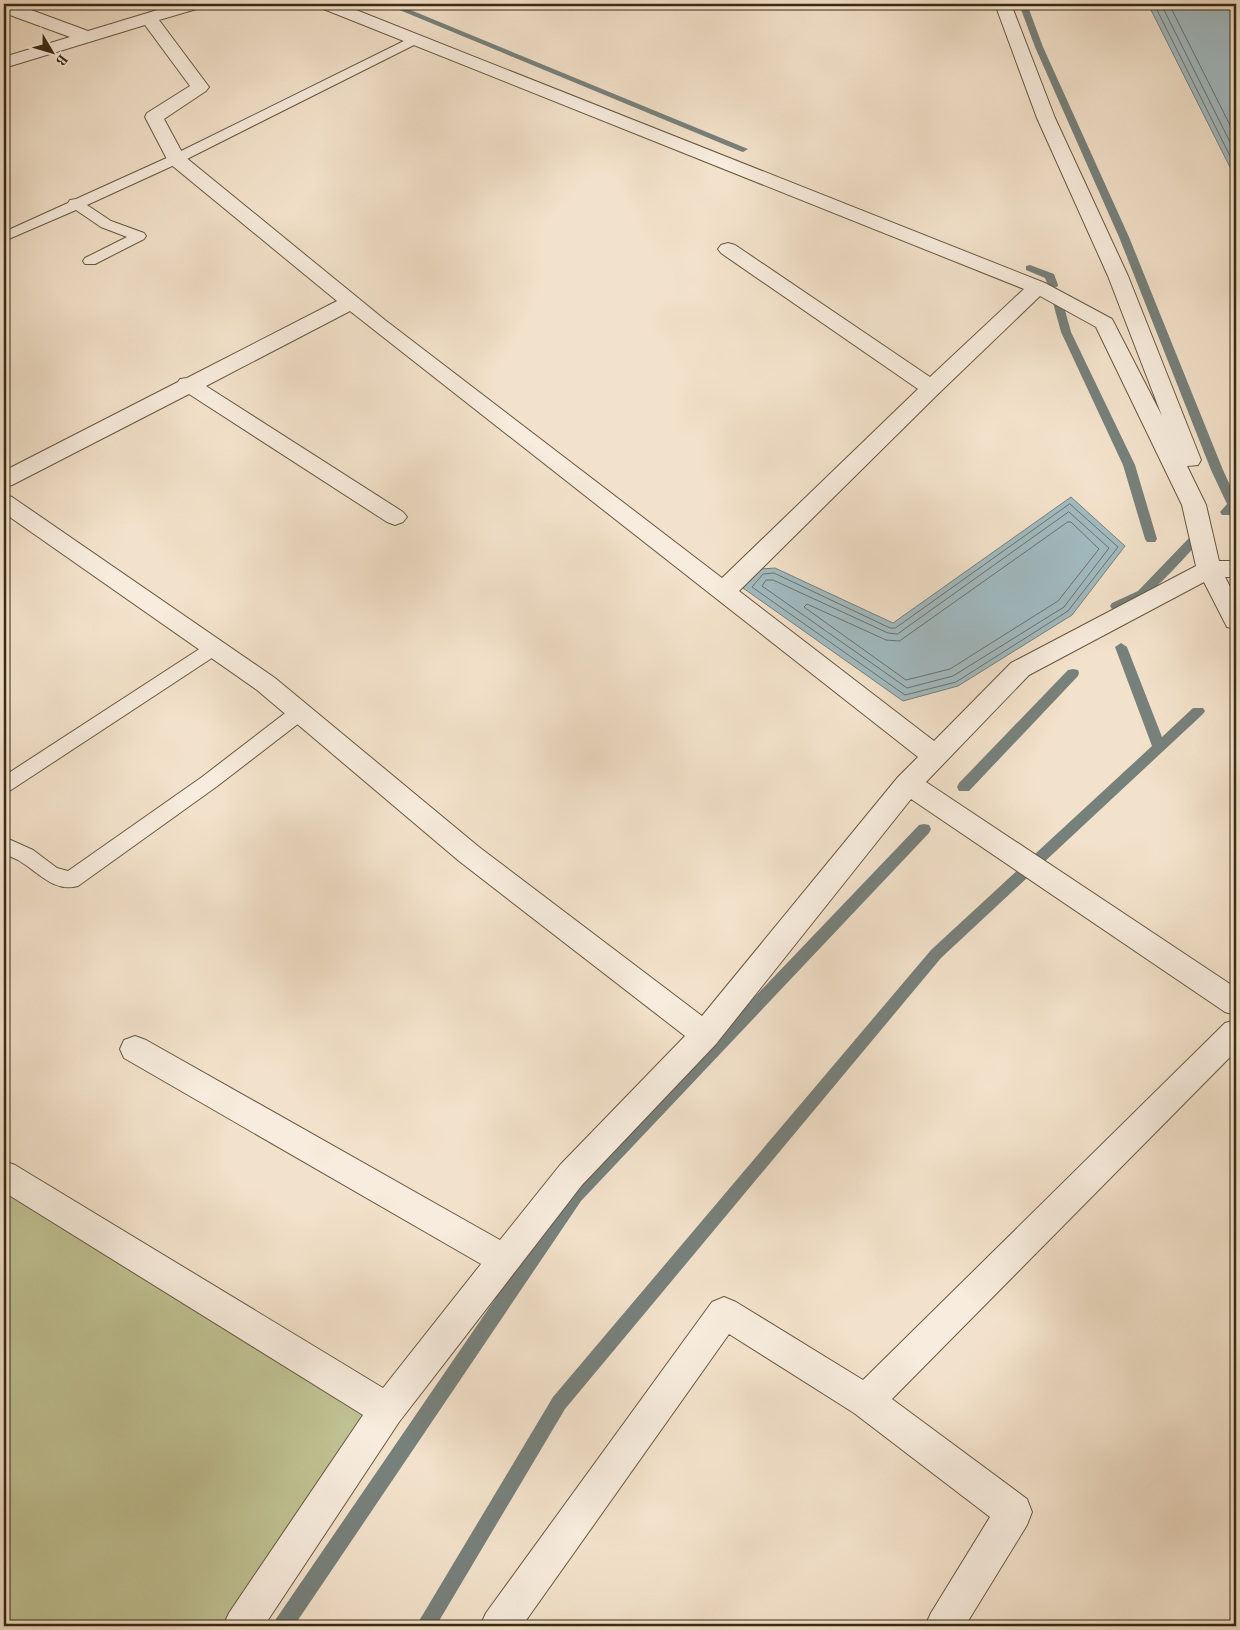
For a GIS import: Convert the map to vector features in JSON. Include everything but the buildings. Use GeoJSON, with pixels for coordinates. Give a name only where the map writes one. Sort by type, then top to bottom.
{"type":"FeatureCollection","features":[{"type":"Feature","properties":{"kind":"street"},"geometry":{"type":"LineString","coordinates":[[4,4],[13,10],[87,37]]}},
{"type":"Feature","properties":{"kind":"street"},"geometry":{"type":"LineString","coordinates":[[4,63],[194,4]]}},
{"type":"Feature","properties":{"kind":"street"},"geometry":{"type":"LineString","coordinates":[[327,4],[1038,287],[1105,323],[1194,505],[1222,569],[1236,621]]}},
{"type":"Feature","properties":{"kind":"street"},"geometry":{"type":"LineString","coordinates":[[1004,4],[1046,118],[1118,276],[1203,494],[1194,505]]}},
{"type":"Feature","properties":{"kind":"street"},"geometry":{"type":"LineString","coordinates":[[149,18],[200,87],[154,117],[176,159],[352,302],[935,756]]}},
{"type":"Feature","properties":{"kind":"street"},"geometry":{"type":"LineString","coordinates":[[728,249],[931,388]]}},
{"type":"Feature","properties":{"kind":"street"},"geometry":{"type":"LineString","coordinates":[[1105,323],[1118,276]]}},
{"type":"Feature","properties":{"kind":"street"},"geometry":{"type":"LineString","coordinates":[[724,591],[931,388],[1038,287]]}},
{"type":"Feature","properties":{"kind":"street"},"geometry":{"type":"LineString","coordinates":[[4,480],[188,384],[352,302]]}},
{"type":"Feature","properties":{"kind":"street"},"geometry":{"type":"LineString","coordinates":[[188,384],[395,517]]}},
{"type":"Feature","properties":{"kind":"street"},"geometry":{"type":"LineString","coordinates":[[4,502],[266,684],[469,854],[705,1035]]}},
{"type":"Feature","properties":{"kind":"street"},"geometry":{"type":"LineString","coordinates":[[242,1626],[386,1410],[571,1174],[705,1035],[908,784],[1020,669],[1222,569]]}},
{"type":"Feature","properties":{"kind":"street"},"geometry":{"type":"LineString","coordinates":[[908,784],[1236,1003]]}},
{"type":"Feature","properties":{"kind":"street"},"geometry":{"type":"LineString","coordinates":[[866,1401],[1236,1032]]}},
{"type":"Feature","properties":{"kind":"street"},"geometry":{"type":"LineString","coordinates":[[134,1050],[504,1260]]}},
{"type":"Feature","properties":{"kind":"street"},"geometry":{"type":"LineString","coordinates":[[4,1175],[386,1410]]}},
{"type":"Feature","properties":{"kind":"street"},"geometry":{"type":"LineString","coordinates":[[499,1626],[724,1313],[866,1401],[1014,1512],[944,1626]]}},
{"type":"Feature","properties":{"kind":"lane"},"geometry":{"type":"LineString","coordinates":[[4,237],[176,159],[416,40]]}},
{"type":"Feature","properties":{"kind":"lane"},"geometry":{"type":"LineString","coordinates":[[75,204],[106,224],[139,236],[90,261]]}},
{"type":"Feature","properties":{"kind":"lane"},"geometry":{"type":"LineString","coordinates":[[4,785],[214,648]]}},
{"type":"Feature","properties":{"kind":"lane"},"geometry":{"type":"LineString","coordinates":[[4,845],[26,855],[50,874],[71,880],[209,782],[300,712]]}},
{"type":"Feature","properties":{"kind":"green space"},"geometry":{"type":"Polygon","coordinates":[[[4,1175],[382,1406],[237,1626],[4,1626],[4,1175]]]}},
{"type":"Feature","properties":{"kind":"water"},"geometry":{"type":"Polygon","coordinates":[[[1148,4],[1236,4],[1236,179],[1148,4]]]}},
{"type":"Feature","properties":{"kind":"water"},"geometry":{"type":"Polygon","coordinates":[[[1071,497],[1125,546],[1072,615],[958,686],[903,701],[743,588],[761,569],[775,568],[893,623],[1071,497]]]}},
{"type":"Feature","properties":{"kind":"waterway"},"geometry":{"type":"LineString","coordinates":[[389,4],[743,149]]}},
{"type":"Feature","properties":{"kind":"waterway"},"geometry":{"type":"LineString","coordinates":[[1023,4],[1039,47],[1124,237],[1217,470],[1233,504],[1226,512]]}},
{"type":"Feature","properties":{"kind":"waterway"},"geometry":{"type":"LineString","coordinates":[[1030,268],[1050,276],[1053,285]]}},
{"type":"Feature","properties":{"kind":"waterway"},"geometry":{"type":"LineString","coordinates":[[1058,303],[1066,332],[1129,465],[1151,539]]}},
{"type":"Feature","properties":{"kind":"waterway"},"geometry":{"type":"LineString","coordinates":[[1116,606],[1142,594],[1193,541]]}},
{"type":"Feature","properties":{"kind":"waterway"},"geometry":{"type":"LineString","coordinates":[[1121,647],[1159,747]]}},
{"type":"Feature","properties":{"kind":"waterway"},"geometry":{"type":"LineString","coordinates":[[964,787],[1073,673]]}},
{"type":"Feature","properties":{"kind":"waterway"},"geometry":{"type":"LineString","coordinates":[[1159,747],[1198,711]]}},
{"type":"Feature","properties":{"kind":"waterway"},"geometry":{"type":"LineString","coordinates":[[425,1626],[559,1403],[936,954],[1159,747]]}},
{"type":"Feature","properties":{"kind":"waterway"},"geometry":{"type":"LineString","coordinates":[[283,1626],[575,1196],[924,829]]}}]}
